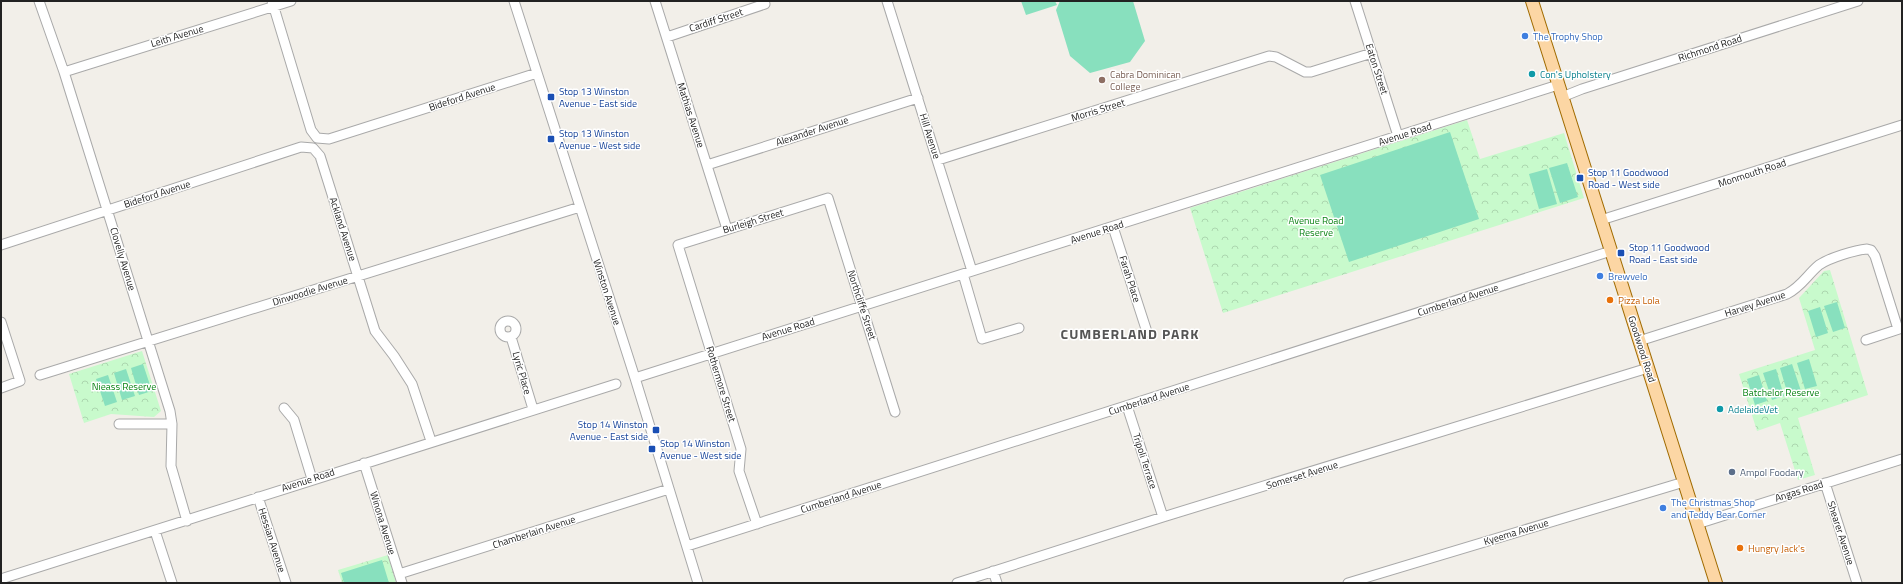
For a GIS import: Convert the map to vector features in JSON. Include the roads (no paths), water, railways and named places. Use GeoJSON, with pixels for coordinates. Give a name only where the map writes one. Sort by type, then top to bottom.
{"type":"FeatureCollection","features":[{"type":"Feature","properties":{"kind":"main road","name":"Goodwood Road"},"geometry":{"type":"LineString","coordinates":[[1532,1],[1716,583]]}},
{"type":"Feature","properties":{"kind":"street","name":"Clovelly Avenue"},"geometry":{"type":"LineString","coordinates":[[39,1],[64,72],[170,411],[172,424],[171,466],[188,520]]}},
{"type":"Feature","properties":{"kind":"street","name":"Leith Avenue"},"geometry":{"type":"LineString","coordinates":[[64,72],[273,4],[291,1]]}},
{"type":"Feature","properties":{"kind":"street","name":"Winston Avenue"},"geometry":{"type":"LineString","coordinates":[[514,1],[635,378],[698,583]]}},
{"type":"Feature","properties":{"kind":"street","name":"Mathias Avenue"},"geometry":{"type":"LineString","coordinates":[[655,1],[727,229]]}},
{"type":"Feature","properties":{"kind":"street","name":"Hill Avenue"},"geometry":{"type":"LineString","coordinates":[[888,1],[972,271]]}},
{"type":"Feature","properties":{"kind":"street","name":"Eaton Street"},"geometry":{"type":"LineString","coordinates":[[1355,1],[1398,136]]}},
{"type":"Feature","properties":{"kind":"street","name":"Richmond Road"},"geometry":{"type":"LineString","coordinates":[[1562,97],[1582,89],[1858,1]]}},
{"type":"Feature","properties":{"kind":"street","name":"Bideford Avenue"},"geometry":{"type":"LineString","coordinates":[[273,4],[311,130],[317,138],[329,139],[537,73]]}},
{"type":"Feature","properties":{"kind":"street","name":"Cardiff Street"},"geometry":{"type":"LineString","coordinates":[[667,37],[765,4]]}},
{"type":"Feature","properties":{"kind":"street","name":"Morris Street"},"geometry":{"type":"LineString","coordinates":[[938,160],[1269,56],[1276,57],[1305,72],[1310,72],[1372,53]]}},
{"type":"Feature","properties":{"kind":"street","name":"Avenue Road"},"geometry":{"type":"LineString","coordinates":[[635,378],[1558,85]]}},
{"type":"Feature","properties":{"kind":"street","name":"Alexander Avenue"},"geometry":{"type":"LineString","coordinates":[[707,165],[918,98]]}},
{"type":"Feature","properties":{"kind":"street","name":"Monmouth Road"},"geometry":{"type":"LineString","coordinates":[[1601,220],[1902,125]]}},
{"type":"Feature","properties":{"kind":"street","name":"Bideford Avenue"},"geometry":{"type":"LineString","coordinates":[[1,245],[301,147],[313,148]]}},
{"type":"Feature","properties":{"kind":"street","name":"Ackland Avenue"},"geometry":{"type":"LineString","coordinates":[[313,148],[320,156],[375,331],[394,356],[412,384],[431,442]]}},
{"type":"Feature","properties":{"kind":"street","name":"Burleigh Street"},"geometry":{"type":"LineString","coordinates":[[678,245],[828,198]]}},
{"type":"Feature","properties":{"kind":"street","name":"Northcliffe Street"},"geometry":{"type":"LineString","coordinates":[[828,198],[895,412]]}},
{"type":"Feature","properties":{"kind":"street","name":"Dinwoodie Avenue"},"geometry":{"type":"LineString","coordinates":[[40,375],[580,207]]}},
{"type":"Feature","properties":{"kind":"street","name":"Farah Place"},"geometry":{"type":"LineString","coordinates":[[1113,227],[1147,332]]}},
{"type":"Feature","properties":{"kind":"street","name":"Rothermore Street"},"geometry":{"type":"LineString","coordinates":[[678,245],[742,449],[739,471],[757,524]]}},
{"type":"Feature","properties":{"kind":"street","name":"Harvey Avenue"},"geometry":{"type":"LineString","coordinates":[[1639,341],[1787,294],[1802,285],[1812,271],[1825,261],[1867,249],[1871,250],[1875,256],[1900,329]]}},
{"type":"Feature","properties":{"kind":"street","name":"Cumberland Avenue"},"geometry":{"type":"LineString","coordinates":[[687,546],[1611,251]]}},
{"type":"Feature","properties":{"kind":"street"},"geometry":{"type":"LineString","coordinates":[[963,274],[982,339],[1019,328]]}},
{"type":"Feature","properties":{"kind":"street"},"geometry":{"type":"LineString","coordinates":[[1,322],[20,381],[1,388]]}},
{"type":"Feature","properties":{"kind":"street"},"geometry":{"type":"LineString","coordinates":[[1866,340],[1900,329]]}},
{"type":"Feature","properties":{"kind":"street","name":"Lyric Place"},"geometry":{"type":"LineString","coordinates":[[511,336],[532,409]]}},
{"type":"Feature","properties":{"kind":"street","name":"Somerset Avenue"},"geometry":{"type":"LineString","coordinates":[[957,583],[1163,517],[1648,368]]}},
{"type":"Feature","properties":{"kind":"street","name":"Avenue Road"},"geometry":{"type":"LineString","coordinates":[[1,579],[155,531],[532,409],[616,384]]}},
{"type":"Feature","properties":{"kind":"street","name":"Tripoli Terrace"},"geometry":{"type":"LineString","coordinates":[[1127,406],[1163,517]]}},
{"type":"Feature","properties":{"kind":"street"},"geometry":{"type":"LineString","coordinates":[[284,408],[294,420],[312,479]]}},
{"type":"Feature","properties":{"kind":"street"},"geometry":{"type":"LineString","coordinates":[[119,424],[172,424]]}},
{"type":"Feature","properties":{"kind":"street","name":"Angas Road"},"geometry":{"type":"LineString","coordinates":[[1697,524],[1902,459]]}},
{"type":"Feature","properties":{"kind":"street","name":"Winona Avenue"},"geometry":{"type":"LineString","coordinates":[[364,463],[400,579]]}},
{"type":"Feature","properties":{"kind":"street","name":"Kyeema Avenue"},"geometry":{"type":"LineString","coordinates":[[1348,583],[1374,579],[1684,482]]}},
{"type":"Feature","properties":{"kind":"street","name":"Shearer Avenue"},"geometry":{"type":"LineString","coordinates":[[1825,483],[1857,583]]}},
{"type":"Feature","properties":{"kind":"street","name":"Chamberlain Avenue"},"geometry":{"type":"LineString","coordinates":[[400,579],[670,489]]}},
{"type":"Feature","properties":{"kind":"street","name":"Hessian Avenue"},"geometry":{"type":"LineString","coordinates":[[258,497],[286,583]]}},
{"type":"Feature","properties":{"kind":"street"},"geometry":{"type":"LineString","coordinates":[[155,531],[172,583]]}},
{"type":"Feature","properties":{"kind":"street"},"geometry":{"type":"LineString","coordinates":[[993,571],[997,583]]}},
{"type":"Feature","properties":{"kind":"place","name":"The Trophy Shop"},"geometry":{"type":"Point","coordinates":[1525,36]}},
{"type":"Feature","properties":{"kind":"place","name":"Con's Upholstery"},"geometry":{"type":"Point","coordinates":[1532,74]}},
{"type":"Feature","properties":{"kind":"place","name":"Cabra Dominican College"},"geometry":{"type":"Point","coordinates":[1102,80]}},
{"type":"Feature","properties":{"kind":"place","name":"Stop 13 Winston Avenue - East side"},"geometry":{"type":"Point","coordinates":[551,97]}},
{"type":"Feature","properties":{"kind":"place","name":"Stop 13 Winston Avenue - West side"},"geometry":{"type":"Point","coordinates":[551,139]}},
{"type":"Feature","properties":{"kind":"place","name":"Stop 11 Goodwood Road - West side"},"geometry":{"type":"Point","coordinates":[1580,178]}},
{"type":"Feature","properties":{"kind":"place","name":"Stop 11 Goodwood Road - East side"},"geometry":{"type":"Point","coordinates":[1621,253]}},
{"type":"Feature","properties":{"kind":"place","name":"Brewvelo"},"geometry":{"type":"Point","coordinates":[1600,276]}},
{"type":"Feature","properties":{"kind":"place","name":"Pizza Lola"},"geometry":{"type":"Point","coordinates":[1610,300]}},
{"type":"Feature","properties":{"kind":"place","name":"AdelaideVet"},"geometry":{"type":"Point","coordinates":[1720,409]}},
{"type":"Feature","properties":{"kind":"place","name":"Stop 14 Winston Avenue - East side"},"geometry":{"type":"Point","coordinates":[656,430]}},
{"type":"Feature","properties":{"kind":"place","name":"Stop 14 Winston Avenue - West side"},"geometry":{"type":"Point","coordinates":[652,449]}},
{"type":"Feature","properties":{"kind":"place","name":"Ampol Foodary"},"geometry":{"type":"Point","coordinates":[1732,472]}},
{"type":"Feature","properties":{"kind":"place","name":"The Christmas Shop and Teddy Bear Corner"},"geometry":{"type":"Point","coordinates":[1663,508]}},
{"type":"Feature","properties":{"kind":"place","name":"Hungry Jack's"},"geometry":{"type":"Point","coordinates":[1740,548]}},
{"type":"Feature","properties":{"kind":"district","name":"CUMBERLAND PARK"},"geometry":{"type":"Point","coordinates":[1130,333]}},
{"type":"Feature","properties":{"kind":"park label","name":"Avenue Road Reserve"},"geometry":{"type":"Point","coordinates":[1316,226]}},
{"type":"Feature","properties":{"kind":"park label","name":"Nieass Reserve"},"geometry":{"type":"Point","coordinates":[124,386]}},
{"type":"Feature","properties":{"kind":"park label","name":"Batchelor Reserve"},"geometry":{"type":"Point","coordinates":[1781,392]}}]}
